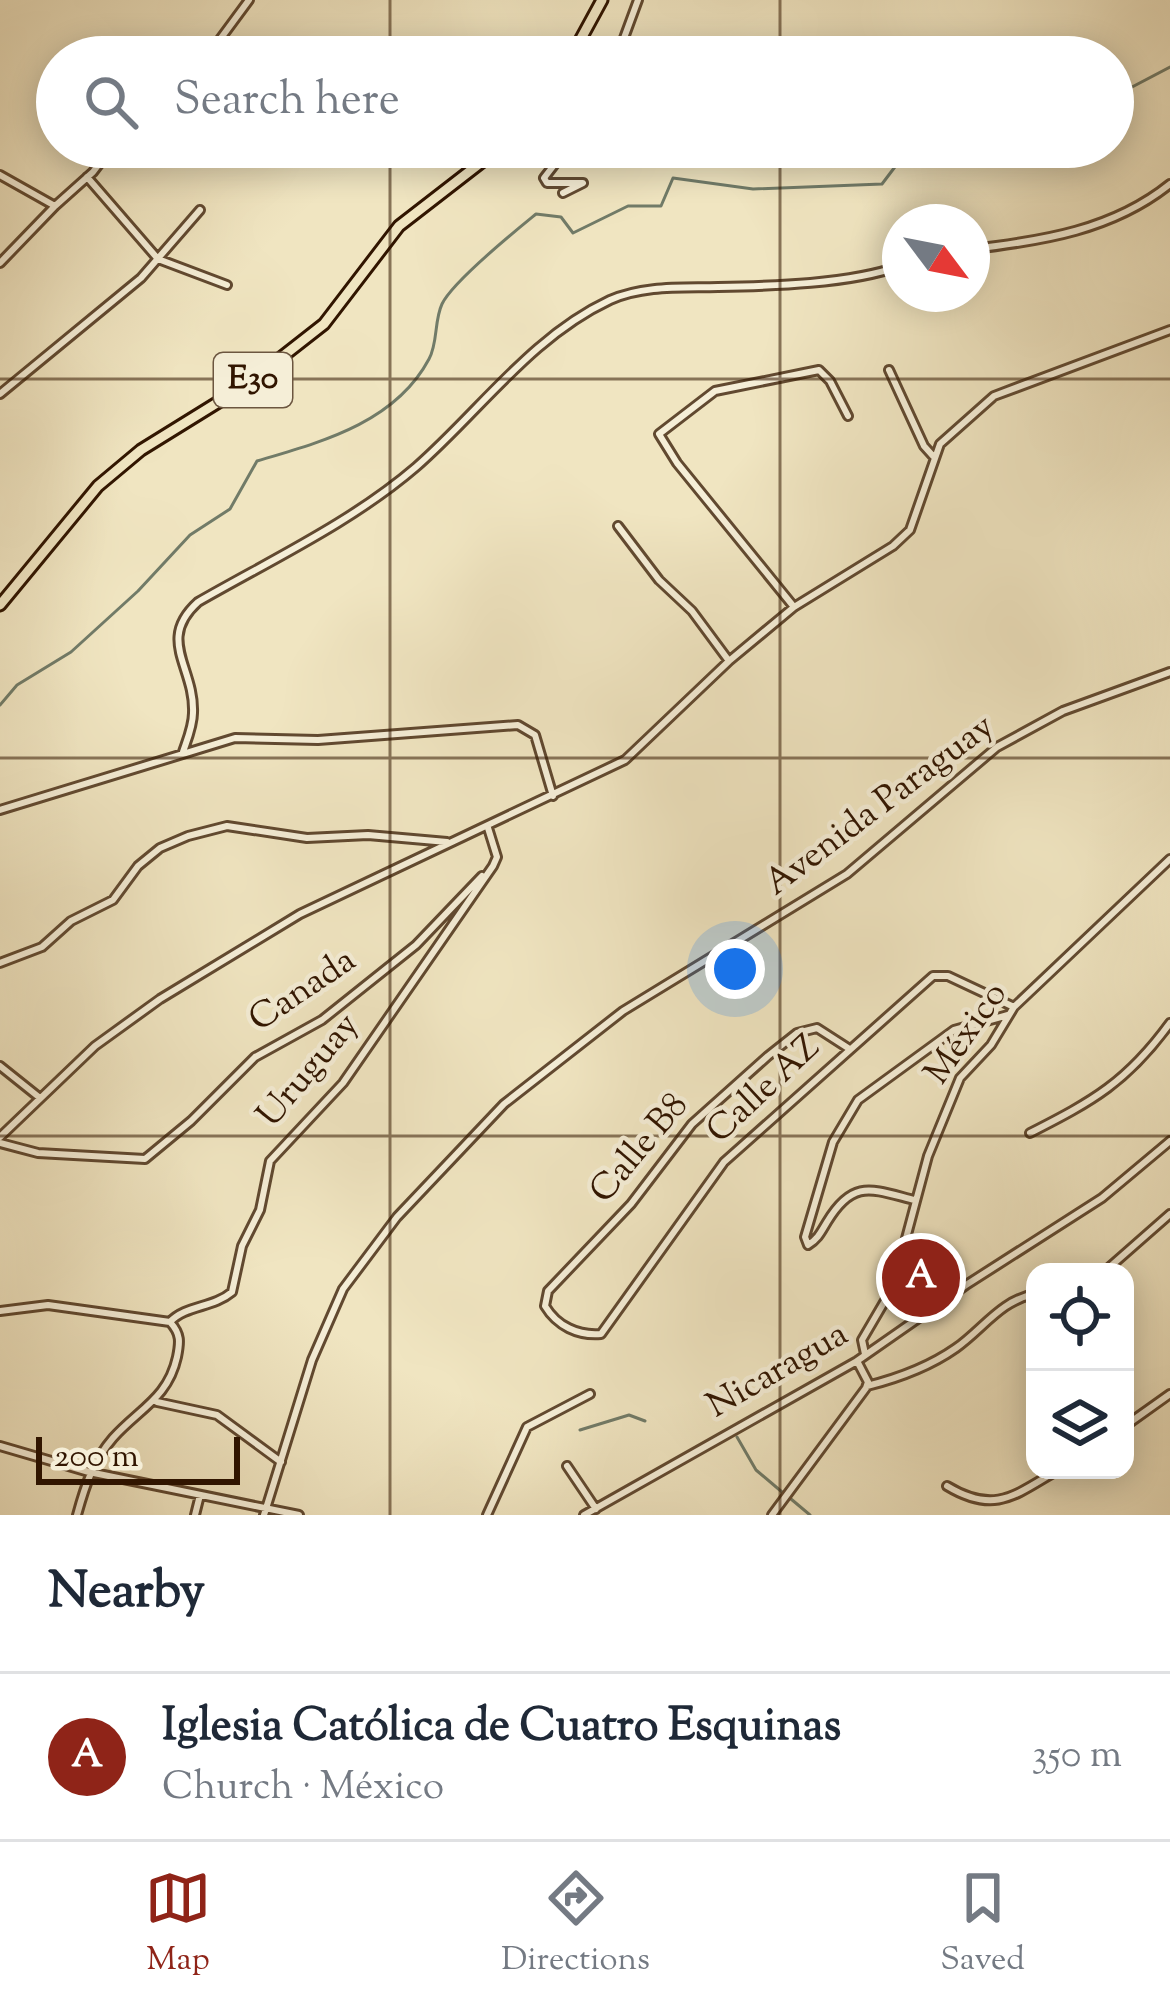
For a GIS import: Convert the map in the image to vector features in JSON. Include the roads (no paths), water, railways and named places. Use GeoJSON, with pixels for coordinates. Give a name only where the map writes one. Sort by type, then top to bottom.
{"type":"FeatureCollection","features":[{"type":"Feature","properties":{"kind":"main road"},"geometry":{"type":"LineString","coordinates":[[582,36],[602,0]]}},
{"type":"Feature","properties":{"kind":"main road","name":"E30"},"geometry":{"type":"LineString","coordinates":[[0,605],[98,486],[141,450],[246,385],[324,324],[399,226],[474,168]]}},
{"type":"Feature","properties":{"kind":"street"},"geometry":{"type":"LineString","coordinates":[[222,36],[249,0]]}},
{"type":"Feature","properties":{"kind":"street"},"geometry":{"type":"LineString","coordinates":[[625,36],[638,0]]}},
{"type":"Feature","properties":{"kind":"street"},"geometry":{"type":"LineString","coordinates":[[0,263],[94,168]]}},
{"type":"Feature","properties":{"kind":"street"},"geometry":{"type":"LineString","coordinates":[[553,168],[544,180],[583,183],[562,193]]}},
{"type":"Feature","properties":{"kind":"street"},"geometry":{"type":"LineString","coordinates":[[0,176],[55,206]]}},
{"type":"Feature","properties":{"kind":"street"},"geometry":{"type":"LineString","coordinates":[[87,177],[158,259],[226,285]]}},
{"type":"Feature","properties":{"kind":"street"},"geometry":{"type":"LineString","coordinates":[[990,246],[1057,239],[1144,203],[1170,184]]}},
{"type":"Feature","properties":{"kind":"street"},"geometry":{"type":"LineString","coordinates":[[0,394],[141,278],[200,210]]}},
{"type":"Feature","properties":{"kind":"street"},"geometry":{"type":"LineString","coordinates":[[183,752],[194,709],[176,630],[181,617],[197,602],[349,515],[413,470],[543,342],[610,301],[646,289],[773,286],[882,271]]}},
{"type":"Feature","properties":{"kind":"street"},"geometry":{"type":"LineString","coordinates":[[0,1140],[95,1046],[160,999],[300,914],[625,760],[794,607],[893,546],[910,530],[933,456],[946,436],[994,396],[1170,330]]}},
{"type":"Feature","properties":{"kind":"street"},"geometry":{"type":"LineString","coordinates":[[794,607],[688,478],[659,434],[715,391],[819,370],[848,416]]}},
{"type":"Feature","properties":{"kind":"street"},"geometry":{"type":"LineString","coordinates":[[889,370],[933,456]]}},
{"type":"Feature","properties":{"kind":"street"},"geometry":{"type":"LineString","coordinates":[[618,526],[729,661]]}},
{"type":"Feature","properties":{"kind":"street","name":"Avenida Paraguay"},"geometry":{"type":"LineString","coordinates":[[265,1511],[312,1360],[343,1288],[397,1217],[518,1092],[622,1011],[847,874],[997,747],[1063,712],[1170,672]]}},
{"type":"Feature","properties":{"kind":"street"},"geometry":{"type":"LineString","coordinates":[[0,810],[235,738],[318,740],[518,725],[535,735],[554,796]]}},
{"type":"Feature","properties":{"kind":"street"},"geometry":{"type":"LineString","coordinates":[[0,963],[26,956],[71,921],[113,900],[138,866],[160,848],[188,836],[227,826],[307,838],[368,835],[453,842]]}},
{"type":"Feature","properties":{"kind":"street"},"geometry":{"type":"LineString","coordinates":[[488,828],[497,857],[493,866]]}},
{"type":"Feature","properties":{"kind":"street","name":"México"},"geometry":{"type":"LineString","coordinates":[[865,1354],[862,1340],[893,1287],[928,1156],[960,1078],[991,1045],[1014,1006],[1170,859]]}},
{"type":"Feature","properties":{"kind":"street","name":"Canada"},"geometry":{"type":"LineString","coordinates":[[0,1140],[38,1153],[145,1160],[255,1057],[322,1020],[416,946],[493,866]]}},
{"type":"Feature","properties":{"kind":"street","name":"Uruguay"},"geometry":{"type":"LineString","coordinates":[[170,1322],[181,1312],[208,1307],[232,1292],[242,1246],[260,1210],[270,1161],[343,1084],[493,866]]}},
{"type":"Feature","properties":{"kind":"street","name":"Calle AZ"},"geometry":{"type":"LineString","coordinates":[[601,1334],[724,1162],[933,976],[940,974],[1014,1006]]}},
{"type":"Feature","properties":{"kind":"street"},"geometry":{"type":"LineString","coordinates":[[916,1200],[872,1189],[849,1193],[816,1240],[805,1243],[833,1142],[858,1100],[954,1030],[1008,1015]]}},
{"type":"Feature","properties":{"kind":"street"},"geometry":{"type":"LineString","coordinates":[[1030,1133],[1094,1100],[1127,1076],[1170,1024]]}},
{"type":"Feature","properties":{"kind":"street","name":"Calle B8"},"geometry":{"type":"LineString","coordinates":[[601,1334],[580,1333],[559,1323],[545,1298],[631,1204],[692,1124],[796,1034],[823,1029],[848,1048]]}},
{"type":"Feature","properties":{"kind":"street"},"geometry":{"type":"LineString","coordinates":[[0,1066],[40,1098]]}},
{"type":"Feature","properties":{"kind":"street","name":"Nicaragua"},"geometry":{"type":"LineString","coordinates":[[584,1515],[857,1361],[1102,1198],[1170,1142]]}},
{"type":"Feature","properties":{"kind":"street"},"geometry":{"type":"LineString","coordinates":[[1114,1263],[1170,1214]]}},
{"type":"Feature","properties":{"kind":"street"},"geometry":{"type":"LineString","coordinates":[[772,1515],[867,1386],[905,1376],[945,1355],[1009,1303],[1026,1297]]}},
{"type":"Feature","properties":{"kind":"street"},"geometry":{"type":"LineString","coordinates":[[0,1311],[48,1305],[170,1322],[180,1340],[173,1373],[156,1401],[114,1437],[89,1472],[76,1515]]}},
{"type":"Feature","properties":{"kind":"street"},"geometry":{"type":"LineString","coordinates":[[857,1361],[867,1386]]}},
{"type":"Feature","properties":{"kind":"street"},"geometry":{"type":"LineString","coordinates":[[488,1515],[527,1427],[590,1394]]}},
{"type":"Feature","properties":{"kind":"street"},"geometry":{"type":"LineString","coordinates":[[1134,1420],[1170,1394]]}},
{"type":"Feature","properties":{"kind":"street"},"geometry":{"type":"LineString","coordinates":[[156,1401],[217,1415],[281,1462]]}},
{"type":"Feature","properties":{"kind":"street"},"geometry":{"type":"LineString","coordinates":[[0,1446],[89,1472],[299,1515]]}},
{"type":"Feature","properties":{"kind":"street"},"geometry":{"type":"LineString","coordinates":[[567,1466],[596,1509]]}},
{"type":"Feature","properties":{"kind":"street"},"geometry":{"type":"LineString","coordinates":[[947,1486],[971,1500],[1007,1500],[1043,1479]]}},
{"type":"Feature","properties":{"kind":"street"},"geometry":{"type":"LineString","coordinates":[[195,1515],[200,1495]]}},
{"type":"Feature","properties":{"kind":"waterway"},"geometry":{"type":"LineString","coordinates":[[1134,86],[1170,67]]}},
{"type":"Feature","properties":{"kind":"waterway"},"geometry":{"type":"LineString","coordinates":[[0,705],[17,685],[71,652],[190,535],[230,509],[257,461],[354,427],[397,399],[429,359],[448,294],[536,214],[561,217],[573,233],[628,206],[661,206],[673,178],[753,189],[882,184],[894,168]]}},
{"type":"Feature","properties":{"kind":"waterway"},"geometry":{"type":"LineString","coordinates":[[580,1430],[629,1415],[645,1421]]}},
{"type":"Feature","properties":{"kind":"waterway"},"geometry":{"type":"LineString","coordinates":[[737,1437],[756,1470],[782,1492]]}},
{"type":"Feature","properties":{"kind":"waterway"},"geometry":{"type":"LineString","coordinates":[[791,1499],[810,1515]]}},
{"type":"Feature","properties":{"kind":"place","name":"Iglesia Católica de Cuatro Esquinas"},"geometry":{"type":"Point","coordinates":[921,1278]}}]}
